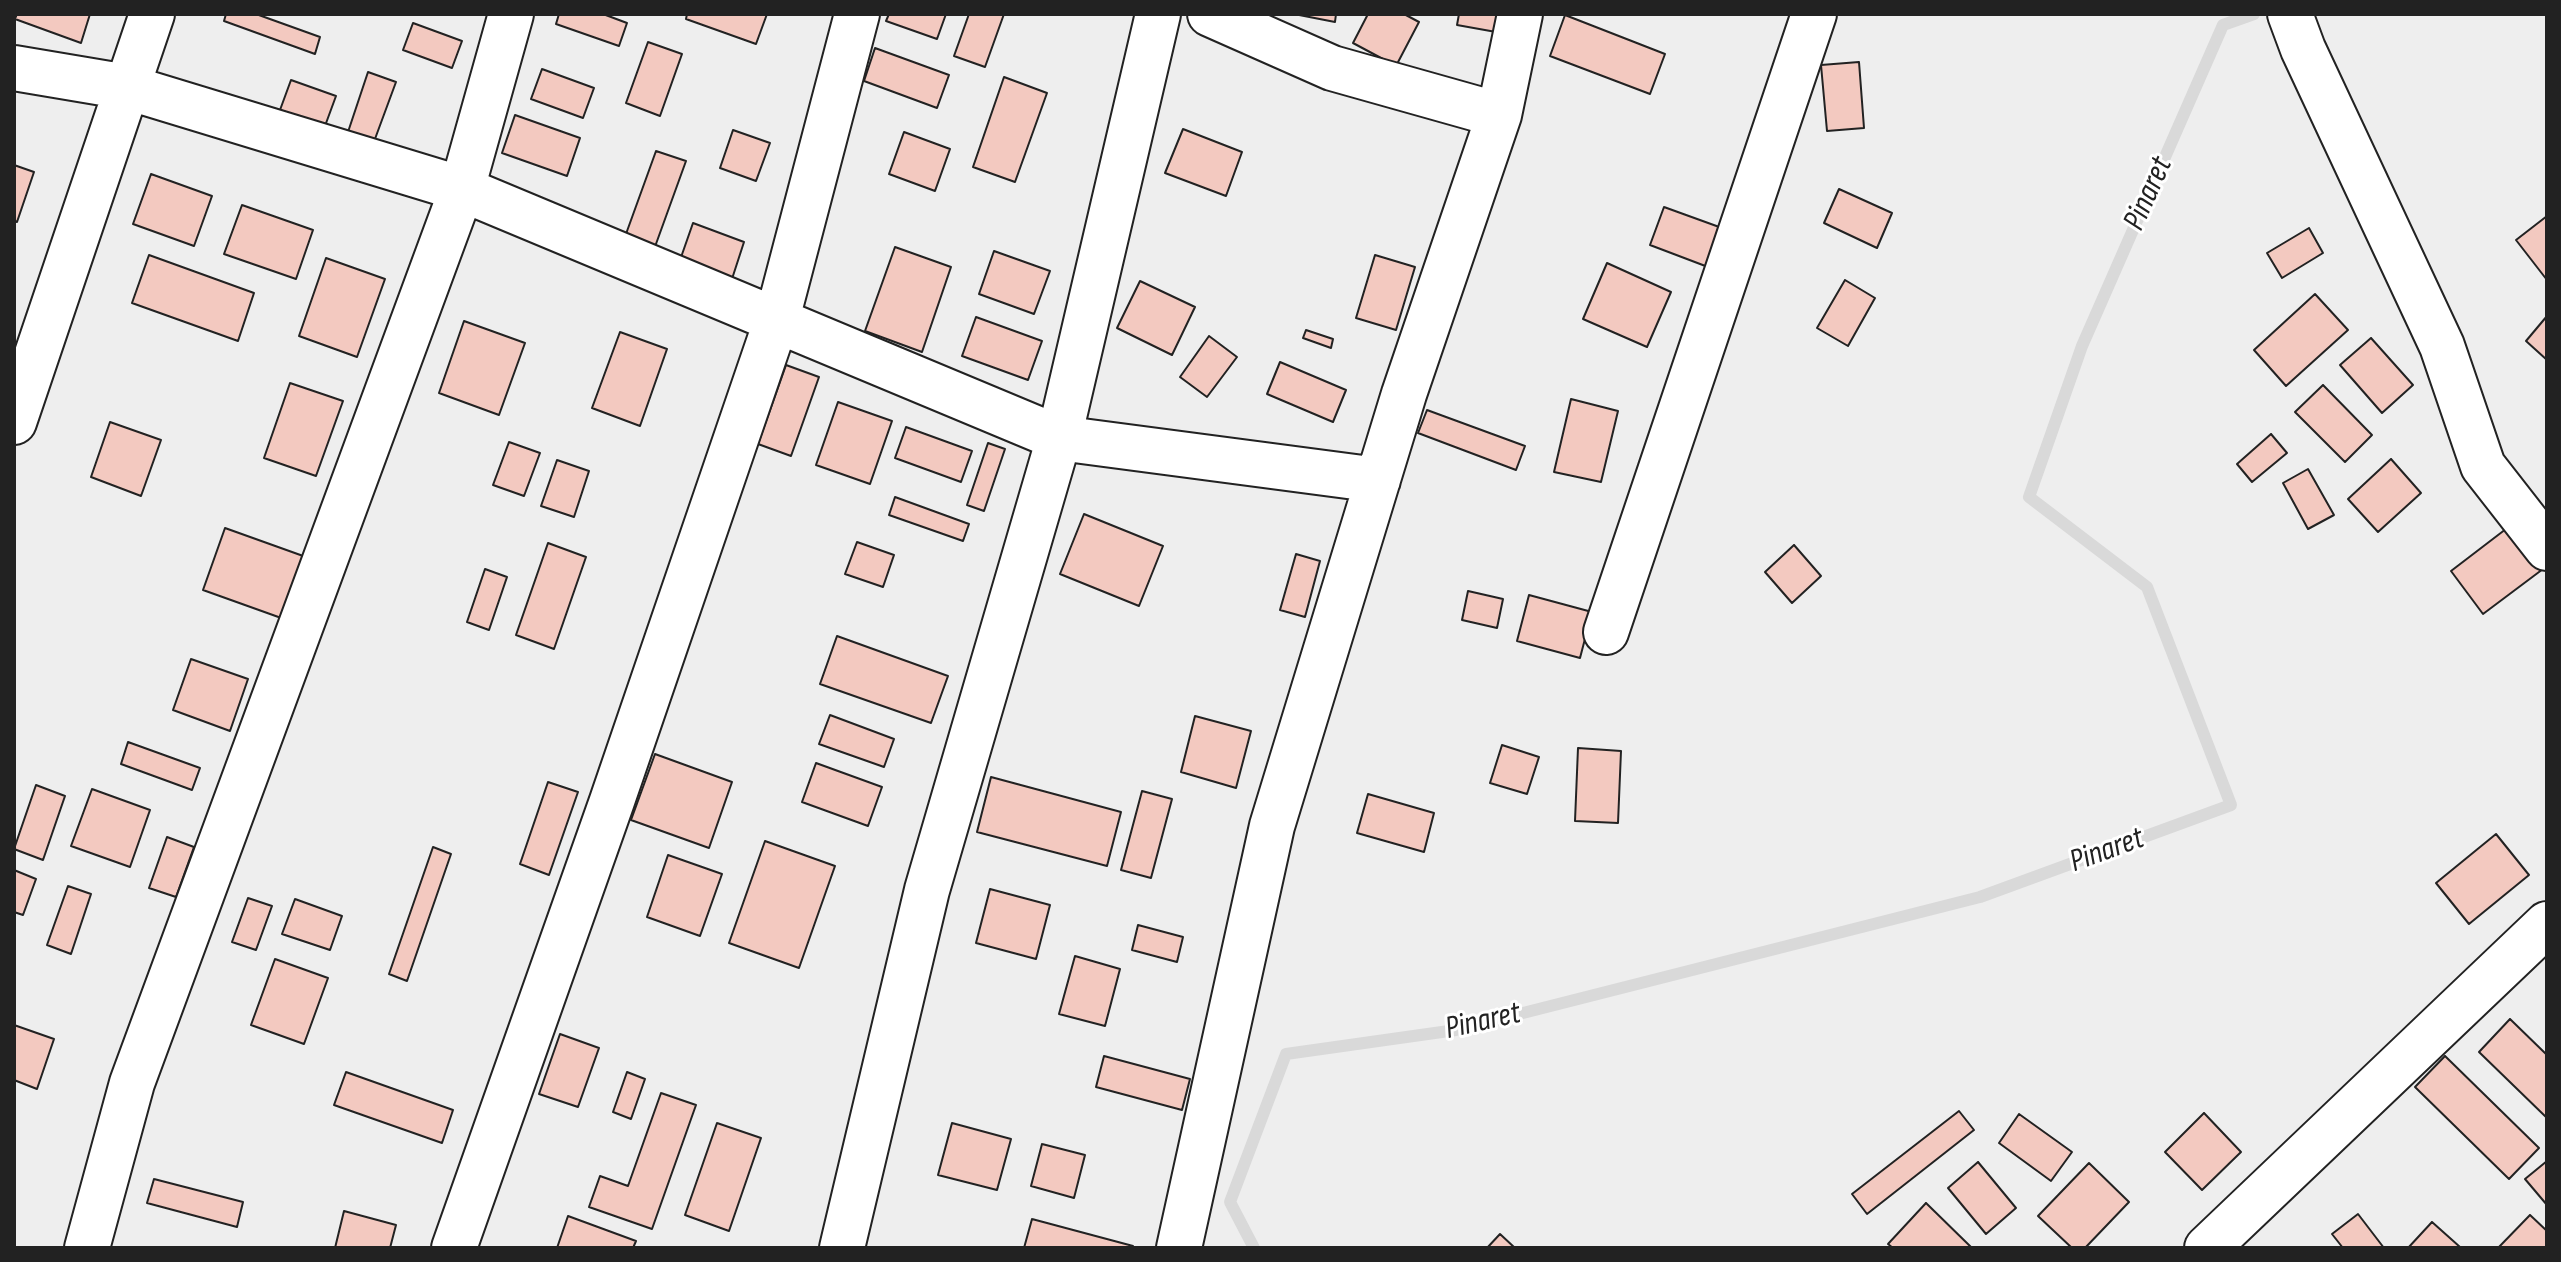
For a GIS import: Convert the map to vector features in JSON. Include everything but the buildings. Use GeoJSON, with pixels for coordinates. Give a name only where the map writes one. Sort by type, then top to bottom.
{"type":"FeatureCollection","features":[{"type":"Feature","properties":{"kind":"street"},"geometry":{"type":"LineString","coordinates":[[14,422],[152,14]]}},
{"type":"Feature","properties":{"kind":"street"},"geometry":{"type":"LineString","coordinates":[[87,1248],[132,1083],[462,189],[511,14]]}},
{"type":"Feature","properties":{"kind":"street"},"geometry":{"type":"LineString","coordinates":[[454,1248],[777,319],[857,14]]}},
{"type":"Feature","properties":{"kind":"street"},"geometry":{"type":"LineString","coordinates":[[842,1248],[927,890],[1059,438],[1158,14]]}},
{"type":"Feature","properties":{"kind":"street"},"geometry":{"type":"LineString","coordinates":[[1210,14],[1332,68],[1499,115]]}},
{"type":"Feature","properties":{"kind":"street"},"geometry":{"type":"LineString","coordinates":[[1179,1248],[1272,826],[1378,480],[1499,115],[1520,14]]}},
{"type":"Feature","properties":{"kind":"street"},"geometry":{"type":"LineString","coordinates":[[1606,632],[1814,14]]}},
{"type":"Feature","properties":{"kind":"street"},"geometry":{"type":"LineString","coordinates":[[2290,14],[2303,49],[2442,346],[2483,466],[2547,548]]}},
{"type":"Feature","properties":{"kind":"street"},"geometry":{"type":"LineString","coordinates":[[14,68],[127,87],[462,189],[1059,438],[1378,480]]}},
{"type":"Feature","properties":{"kind":"street"},"geometry":{"type":"LineString","coordinates":[[2207,1248],[2547,924]]}},
{"type":"Feature","properties":{"kind":"shaded area"},"geometry":{"type":"Polygon","coordinates":[[[14,14],[2547,14],[2547,1248],[14,1248],[14,14]]]}},
{"type":"Feature","properties":{"kind":"waterway","name":"Pinaret"},"geometry":{"type":"LineString","coordinates":[[1254,1248],[1230,1202],[1286,1054],[1456,1030],[1980,897],[2231,805],[2147,587],[2029,497],[2082,346],[2223,25],[2254,14]]}}]}
